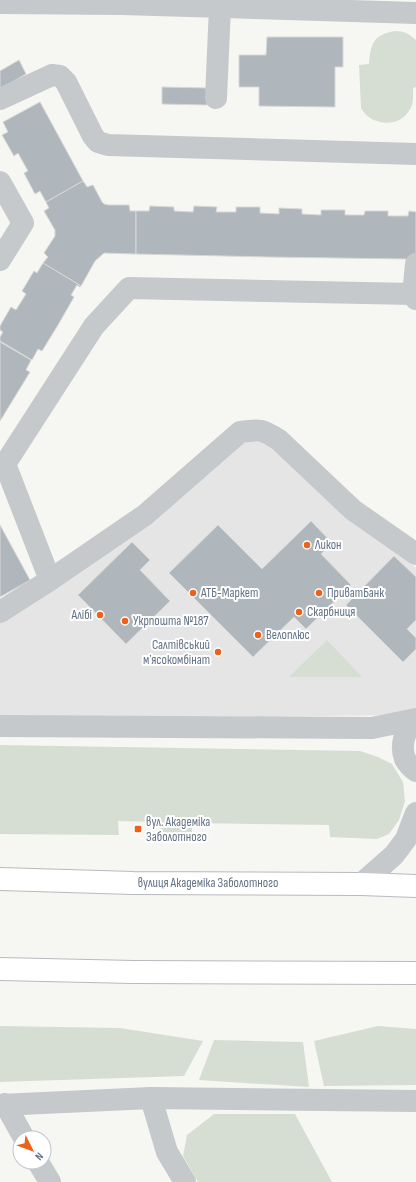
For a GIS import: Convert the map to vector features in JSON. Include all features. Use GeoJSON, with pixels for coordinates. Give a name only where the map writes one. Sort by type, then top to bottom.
{"type":"FeatureCollection","features":[{"type":"Feature","properties":{"kind":"highway","name":"вулиця Академіка Заболотного"},"geometry":{"type":"LineString","coordinates":[[0,879],[133,883],[361,884],[416,886]]}},
{"type":"Feature","properties":{"kind":"highway"},"geometry":{"type":"LineString","coordinates":[[0,970],[416,973]]}},
{"type":"Feature","properties":{"kind":"street"},"geometry":{"type":"LineString","coordinates":[[0,4],[122,2],[220,7],[416,13]]}},
{"type":"Feature","properties":{"kind":"street"},"geometry":{"type":"LineString","coordinates":[[216,98],[220,7]]}},
{"type":"Feature","properties":{"kind":"street"},"geometry":{"type":"LineString","coordinates":[[0,99],[52,75],[60,76],[66,82],[93,136],[98,142],[108,145],[416,154]]}},
{"type":"Feature","properties":{"kind":"street"},"geometry":{"type":"LineString","coordinates":[[0,182],[22,223],[0,260]]}},
{"type":"Feature","properties":{"kind":"street"},"geometry":{"type":"LineString","coordinates":[[50,580],[5,464],[94,326],[129,288],[415,295],[416,264]]}},
{"type":"Feature","properties":{"kind":"street"},"geometry":{"type":"LineString","coordinates":[[0,612],[50,580],[145,515],[240,432],[254,430],[265,431],[279,440],[353,510],[416,554]]}},
{"type":"Feature","properties":{"kind":"street"},"geometry":{"type":"LineString","coordinates":[[0,726],[372,728],[416,720]]}},
{"type":"Feature","properties":{"kind":"street"},"geometry":{"type":"LineString","coordinates":[[416,720],[407,731],[403,740],[403,750],[406,759],[416,772]]}},
{"type":"Feature","properties":{"kind":"street"},"geometry":{"type":"LineString","coordinates":[[372,728],[403,750]]}},
{"type":"Feature","properties":{"kind":"street"},"geometry":{"type":"LineString","coordinates":[[361,884],[394,855],[406,839],[416,813]]}},
{"type":"Feature","properties":{"kind":"street"},"geometry":{"type":"LineString","coordinates":[[151,1098],[167,1152],[185,1182]]}},
{"type":"Feature","properties":{"kind":"street"},"geometry":{"type":"LineString","coordinates":[[2,1104],[151,1098],[416,1101]]}},
{"type":"Feature","properties":{"kind":"street"},"geometry":{"type":"LineString","coordinates":[[2,1104],[19,1130]]}},
{"type":"Feature","properties":{"kind":"street"},"geometry":{"type":"LineString","coordinates":[[43,1170],[50,1182]]}},
{"type":"Feature","properties":{"kind":"shaded area"},"geometry":{"type":"Polygon","coordinates":[[[395,31],[407,33],[416,40],[416,87],[413,88],[412,104],[405,115],[399,120],[392,122],[378,122],[371,119],[361,108],[359,65],[369,64],[374,41],[382,35],[395,31]]]}},
{"type":"Feature","properties":{"kind":"shaded area"},"geometry":{"type":"Polygon","coordinates":[[[250,438],[270,444],[363,530],[386,542],[416,568],[416,715],[0,719],[0,622],[250,438]]]}},
{"type":"Feature","properties":{"kind":"shaded area"},"geometry":{"type":"Polygon","coordinates":[[[327,640],[362,677],[289,677],[327,640]]]}},
{"type":"Feature","properties":{"kind":"shaded area"},"geometry":{"type":"Polygon","coordinates":[[[0,745],[360,751],[378,757],[392,764],[403,782],[405,801],[399,820],[389,834],[377,839],[330,837],[329,825],[192,823],[192,836],[161,837],[160,822],[118,821],[119,835],[0,834],[0,745]]]}},
{"type":"Feature","properties":{"kind":"shaded area"},"geometry":{"type":"Polygon","coordinates":[[[0,1026],[120,1028],[203,1041],[184,1076],[0,1082],[0,1026]]]}},
{"type":"Feature","properties":{"kind":"shaded area"},"geometry":{"type":"Polygon","coordinates":[[[378,1026],[416,1029],[416,1085],[324,1086],[314,1041],[378,1026]]]}},
{"type":"Feature","properties":{"kind":"shaded area"},"geometry":{"type":"Polygon","coordinates":[[[214,1040],[303,1042],[309,1087],[199,1080],[214,1040]]]}},
{"type":"Feature","properties":{"kind":"shaded area"},"geometry":{"type":"Polygon","coordinates":[[[214,1114],[295,1114],[332,1182],[198,1182],[183,1156],[187,1135],[214,1114]]]}},
{"type":"Feature","properties":{"kind":"building"},"geometry":{"type":"Polygon","coordinates":[[[267,37],[343,37],[343,67],[335,67],[335,107],[259,106],[259,87],[239,87],[239,55],[266,55],[267,37]]]}},
{"type":"Feature","properties":{"kind":"building"},"geometry":{"type":"Polygon","coordinates":[[[19,60],[26,74],[0,89],[0,71],[19,60]]]}},
{"type":"Feature","properties":{"kind":"building"},"geometry":{"type":"Polygon","coordinates":[[[162,87],[207,88],[207,105],[162,104],[162,87]]]}},
{"type":"Feature","properties":{"kind":"building"},"geometry":{"type":"Polygon","coordinates":[[[40,102],[83,181],[46,202],[40,191],[35,194],[24,173],[28,171],[18,153],[14,156],[2,135],[8,132],[3,122],[40,102]]]}},
{"type":"Feature","properties":{"kind":"building"},"geometry":{"type":"Polygon","coordinates":[[[83,181],[87,187],[93,185],[104,204],[129,205],[130,211],[136,211],[136,254],[104,253],[95,261],[81,286],[43,263],[48,257],[44,253],[55,236],[55,230],[44,211],[49,208],[46,202],[83,181]]]}},
{"type":"Feature","properties":{"kind":"building"},"geometry":{"type":"Polygon","coordinates":[[[150,206],[174,207],[174,211],[193,212],[194,206],[217,207],[216,212],[236,212],[236,207],[260,207],[260,213],[279,214],[279,208],[302,209],[302,214],[321,215],[321,210],[345,210],[345,215],[364,215],[365,211],[388,211],[388,216],[408,216],[409,211],[416,212],[416,265],[407,259],[136,254],[136,211],[149,211],[150,206]]]}},
{"type":"Feature","properties":{"kind":"building"},"geometry":{"type":"Polygon","coordinates":[[[43,263],[81,286],[80,287],[77,285],[71,295],[74,297],[58,325],[42,351],[38,349],[32,360],[0,341],[0,337],[3,332],[0,330],[0,326],[11,307],[16,310],[26,294],[22,291],[34,271],[37,273],[43,263]]]}},
{"type":"Feature","properties":{"kind":"building"},"geometry":{"type":"Polygon","coordinates":[[[0,342],[31,360],[26,370],[30,372],[0,421],[0,342]]]}},
{"type":"Feature","properties":{"kind":"building"},"geometry":{"type":"Polygon","coordinates":[[[311,521],[332,543],[321,554],[351,585],[306,629],[294,617],[253,657],[169,573],[218,525],[262,569],[311,521]]]}},
{"type":"Feature","properties":{"kind":"building"},"geometry":{"type":"Polygon","coordinates":[[[0,525],[30,580],[0,597],[0,525]]]}},
{"type":"Feature","properties":{"kind":"building"},"geometry":{"type":"Polygon","coordinates":[[[132,542],[150,560],[140,570],[170,601],[126,644],[78,595],[132,542]]]}},
{"type":"Feature","properties":{"kind":"building"},"geometry":{"type":"Polygon","coordinates":[[[394,556],[416,577],[416,620],[407,629],[416,638],[416,649],[403,662],[346,605],[394,556]]]}},
{"type":"Feature","properties":{"kind":"place","name":"Ликон"},"geometry":{"type":"Point","coordinates":[307,545]}},
{"type":"Feature","properties":{"kind":"place","name":"АТБ-Маркет"},"geometry":{"type":"Point","coordinates":[193,593]}},
{"type":"Feature","properties":{"kind":"place","name":"ПриватБанк"},"geometry":{"type":"Point","coordinates":[319,593]}},
{"type":"Feature","properties":{"kind":"place","name":"Скарбниця"},"geometry":{"type":"Point","coordinates":[299,612]}},
{"type":"Feature","properties":{"kind":"place","name":"Алібі"},"geometry":{"type":"Point","coordinates":[100,615]}},
{"type":"Feature","properties":{"kind":"place","name":"Укрпошта №187"},"geometry":{"type":"Point","coordinates":[125,621]}},
{"type":"Feature","properties":{"kind":"place","name":"Велоплюс"},"geometry":{"type":"Point","coordinates":[258,635]}},
{"type":"Feature","properties":{"kind":"place","name":"Салтівський мʼясокомбінат"},"geometry":{"type":"Point","coordinates":[218,652]}},
{"type":"Feature","properties":{"kind":"place","name":"вул. Академіка Заболотного"},"geometry":{"type":"Point","coordinates":[138,829]}}]}
